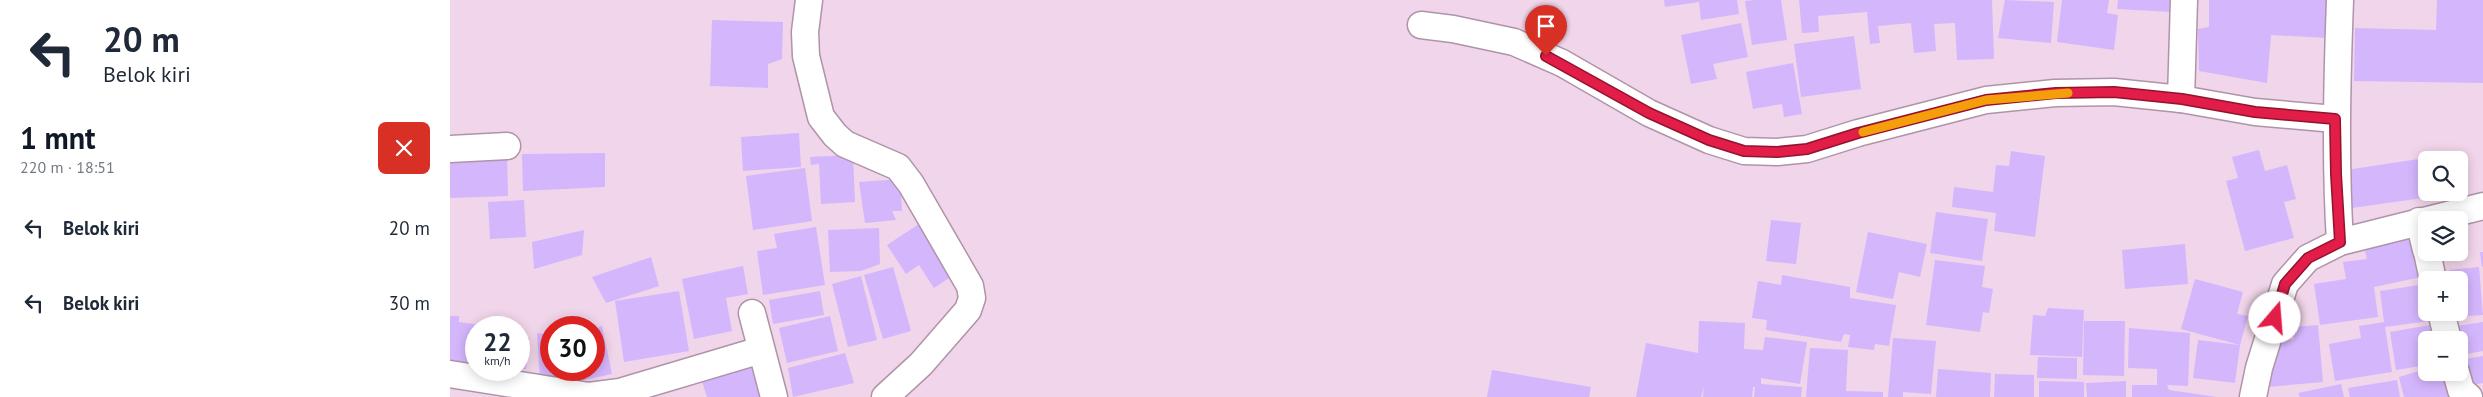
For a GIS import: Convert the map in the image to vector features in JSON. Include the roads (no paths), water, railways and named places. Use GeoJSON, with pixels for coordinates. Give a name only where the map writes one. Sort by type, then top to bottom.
{"type":"FeatureCollection","features":[{"type":"Feature","properties":{"kind":"street"},"geometry":{"type":"LineString","coordinates":[[809,0],[805,32],[806,56],[821,117],[845,144],[898,167],[911,184],[970,286],[972,298],[968,310],[921,364],[886,397]]}},
{"type":"Feature","properties":{"kind":"street"},"geometry":{"type":"LineString","coordinates":[[2182,99],[2184,0]]}},
{"type":"Feature","properties":{"kind":"street"},"geometry":{"type":"LineString","coordinates":[[2340,0],[2336,125],[2336,174],[2340,242]]}},
{"type":"Feature","properties":{"kind":"street"},"geometry":{"type":"LineString","coordinates":[[1421,25],[1453,29],[1514,42],[1562,63],[1649,113],[1709,140],[1744,151],[1777,152],[1807,149],[1868,130],[1986,100],[2056,93],[2114,92],[2182,99],[2336,125]]}},
{"type":"Feature","properties":{"kind":"street"},"geometry":{"type":"LineString","coordinates":[[450,149],[507,146]]}},
{"type":"Feature","properties":{"kind":"street"},"geometry":{"type":"LineString","coordinates":[[2462,211],[2483,206]]}},
{"type":"Feature","properties":{"kind":"street"},"geometry":{"type":"LineString","coordinates":[[2253,397],[2259,368],[2285,284],[2308,258],[2340,242],[2418,221]]}},
{"type":"Feature","properties":{"kind":"street"},"geometry":{"type":"LineString","coordinates":[[752,313],[774,397]]}},
{"type":"Feature","properties":{"kind":"street"},"geometry":{"type":"LineString","coordinates":[[450,374],[590,396],[620,392],[761,350]]}},
{"type":"Feature","properties":{"kind":"street"},"geometry":{"type":"LineString","coordinates":[[2458,381],[2461,390],[2469,397]]}},
{"type":"Feature","properties":{"kind":"street"},"geometry":{"type":"LineString","coordinates":[[2474,397],[2483,396]]}}]}
